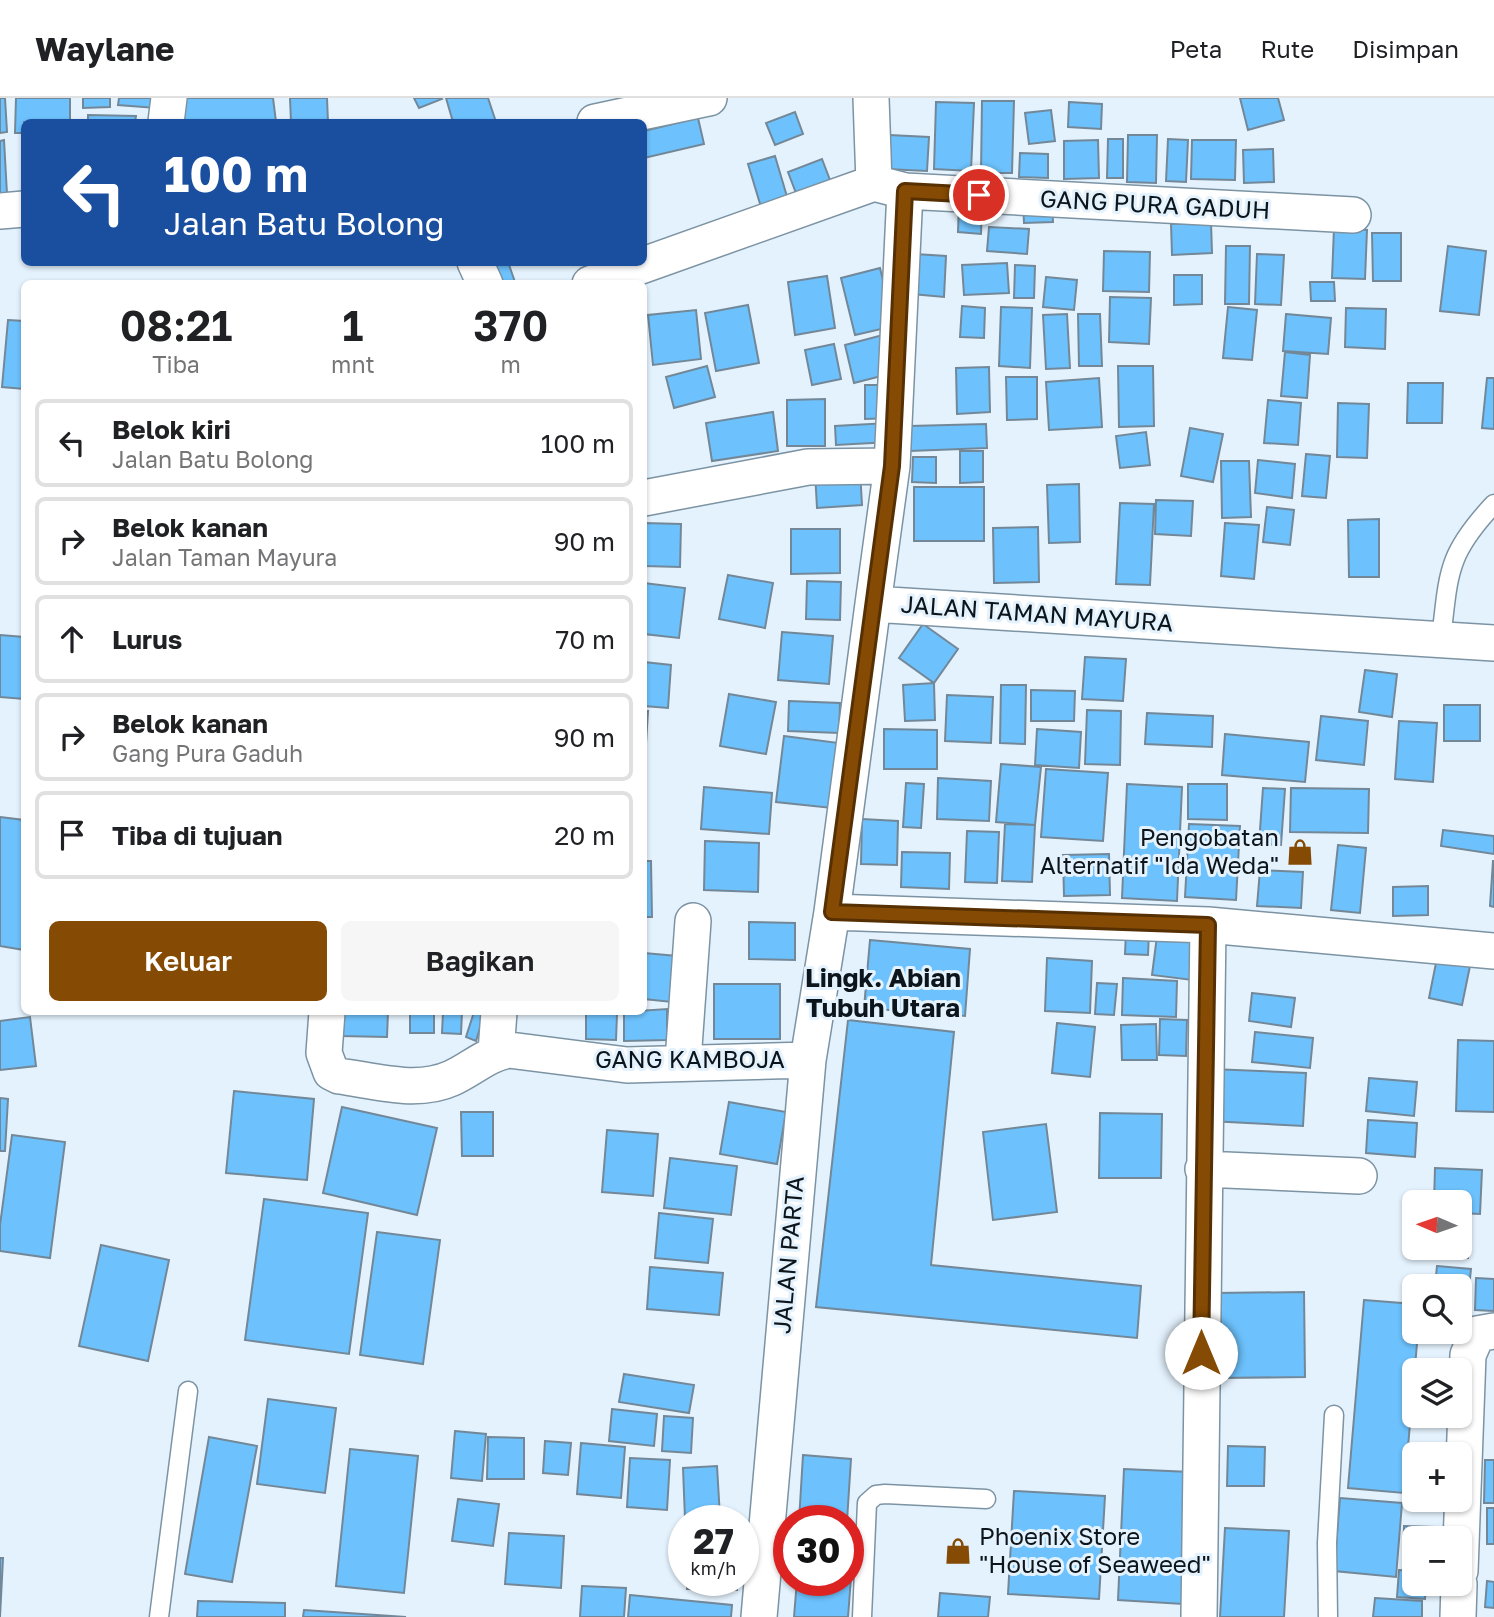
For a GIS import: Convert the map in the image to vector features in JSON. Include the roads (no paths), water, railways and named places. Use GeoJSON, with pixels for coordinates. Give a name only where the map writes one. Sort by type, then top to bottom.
{"type":"FeatureCollection","features":[{"type":"Feature","properties":{"kind":"street"},"geometry":{"type":"LineString","coordinates":[[166,119],[169,98]]}},
{"type":"Feature","properties":{"kind":"street"},"geometry":{"type":"LineString","coordinates":[[609,119],[709,98]]}},
{"type":"Feature","properties":{"kind":"street"},"geometry":{"type":"LineString","coordinates":[[871,98],[890,187],[892,466],[873,604]]}},
{"type":"Feature","properties":{"kind":"street"},"geometry":{"type":"LineString","coordinates":[[647,266],[890,187]]}},
{"type":"Feature","properties":{"kind":"street","name":"GANG PURA GADUH"},"geometry":{"type":"LineString","coordinates":[[890,187],[1353,215]]}},
{"type":"Feature","properties":{"kind":"street"},"geometry":{"type":"LineString","coordinates":[[0,211],[21,209]]}},
{"type":"Feature","properties":{"kind":"street"},"geometry":{"type":"LineString","coordinates":[[602,280],[646,266]]}},
{"type":"Feature","properties":{"kind":"street"},"geometry":{"type":"LineString","coordinates":[[647,497],[808,467],[892,466]]}},
{"type":"Feature","properties":{"kind":"street","name":"JALAN TAMAN MAYURA"},"geometry":{"type":"LineString","coordinates":[[833,904],[873,604],[1494,643]]}},
{"type":"Feature","properties":{"kind":"street"},"geometry":{"type":"LineString","coordinates":[[833,904],[1208,925],[1494,951]]}},
{"type":"Feature","properties":{"kind":"street","name":"JALAN PARTA"},"geometry":{"type":"LineString","coordinates":[[759,1617],[808,1059],[833,904]]}},
{"type":"Feature","properties":{"kind":"street"},"geometry":{"type":"LineString","coordinates":[[683,1061],[693,921]]}},
{"type":"Feature","properties":{"kind":"street"},"geometry":{"type":"LineString","coordinates":[[1199,1617],[1208,925]]}},
{"type":"Feature","properties":{"kind":"street"},"geometry":{"type":"LineString","coordinates":[[327,1015],[324,1053],[331,1072],[339,1076],[429,1086],[453,1078],[496,1052],[499,1015]]}},
{"type":"Feature","properties":{"kind":"street","name":"GANG KAMBOJA"},"geometry":{"type":"LineString","coordinates":[[496,1052],[527,1051],[580,1061],[627,1065],[683,1061],[808,1059]]}},
{"type":"Feature","properties":{"kind":"street"},"geometry":{"type":"LineString","coordinates":[[1203,1169],[1359,1176]]}},
{"type":"Feature","properties":{"kind":"street"},"geometry":{"type":"LineString","coordinates":[[1462,1526],[1468,1355],[1477,1334],[1494,1331]]}},
{"type":"Feature","properties":{"kind":"street"},"geometry":{"type":"LineString","coordinates":[[1458,1617],[1459,1596]]}},
{"type":"Feature","properties":{"kind":"lane"},"geometry":{"type":"LineString","coordinates":[[1441,639],[1449,568],[1466,534],[1494,504]]}},
{"type":"Feature","properties":{"kind":"lane"},"geometry":{"type":"LineString","coordinates":[[159,1617],[188,1391]]}},
{"type":"Feature","properties":{"kind":"lane"},"geometry":{"type":"LineString","coordinates":[[1328,1617],[1327,1543],[1334,1415]]}},
{"type":"Feature","properties":{"kind":"lane"},"geometry":{"type":"LineString","coordinates":[[862,1617],[867,1503],[876,1495],[885,1494],[986,1499]]}},
{"type":"Feature","properties":{"kind":"place","name":"Pengobatan Alternatif \"Ida Weda\""},"geometry":{"type":"Point","coordinates":[1300,852]}},
{"type":"Feature","properties":{"kind":"place","name":"Phoenix Store \"House of Seaweed\""},"geometry":{"type":"Point","coordinates":[958,1551]}},
{"type":"Feature","properties":{"kind":"district","name":"Lingk. Abian Tubuh Utara"},"geometry":{"type":"Point","coordinates":[883,993]}}]}
